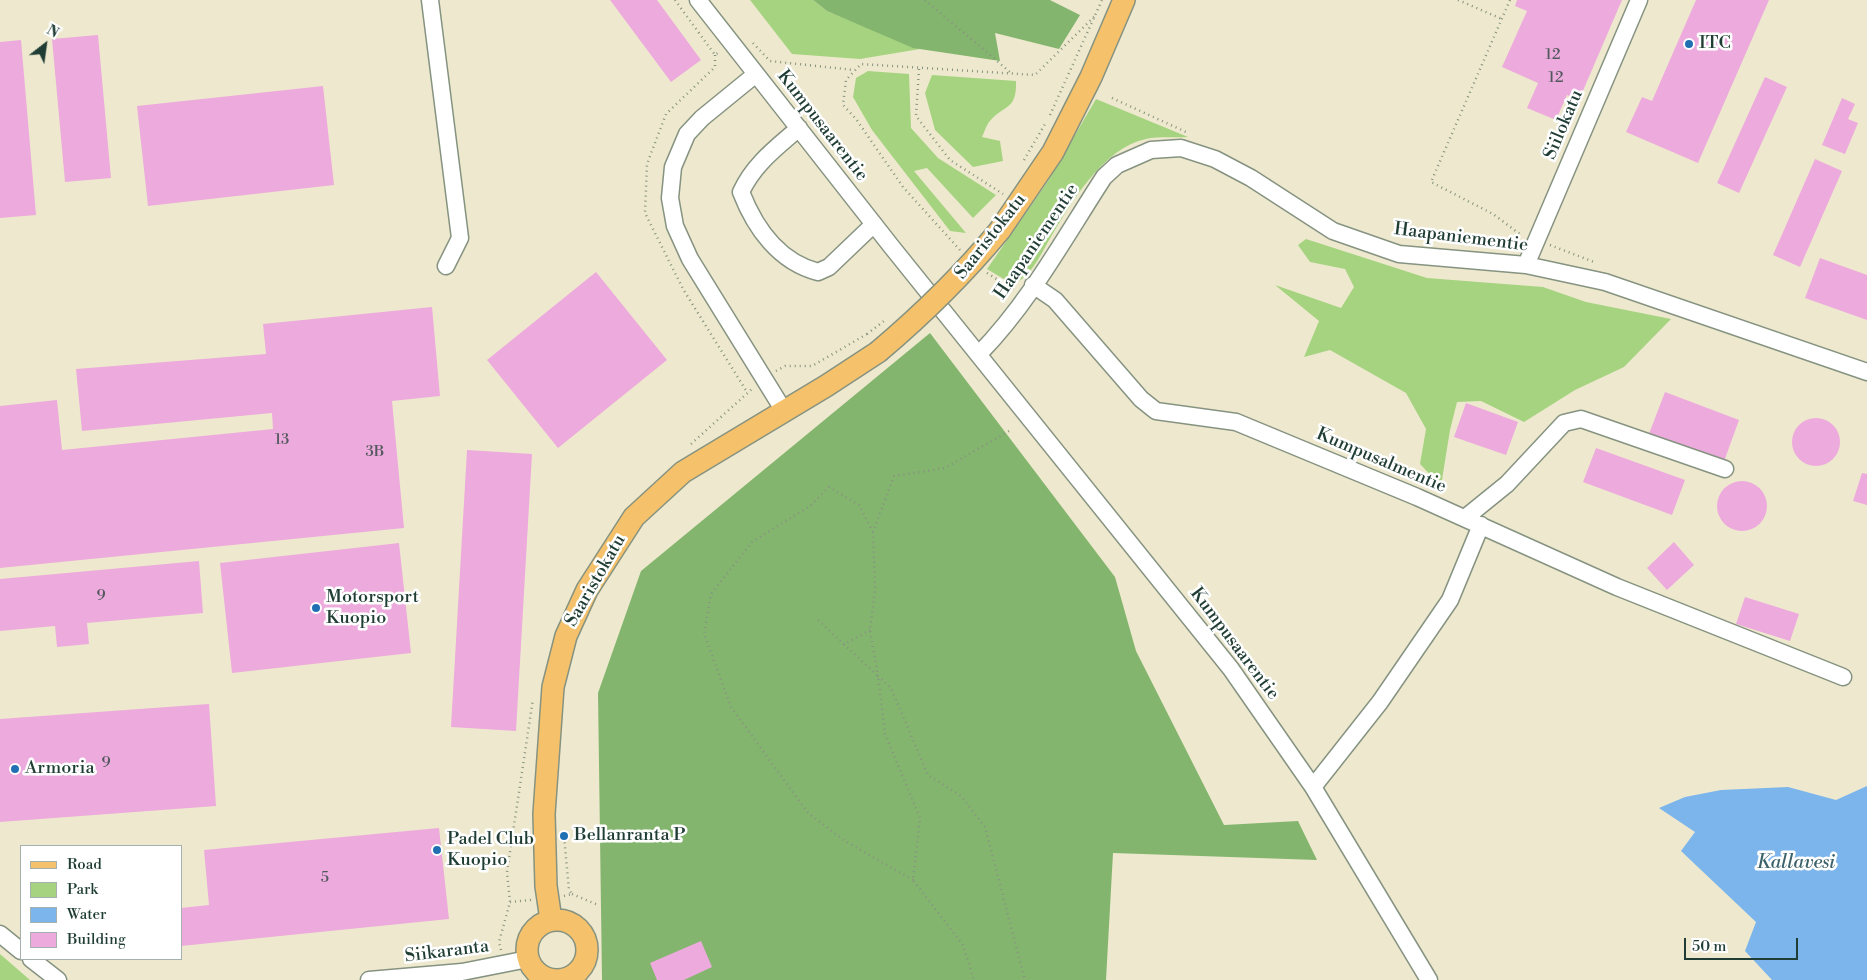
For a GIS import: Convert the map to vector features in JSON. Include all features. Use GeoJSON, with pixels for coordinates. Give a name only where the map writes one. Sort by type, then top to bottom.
{"type":"FeatureCollection","features":[{"type":"Feature","properties":{"kind":"main road","name":"Saaristokatu"},"geometry":{"type":"LineString","coordinates":[[551,920],[546,886],[544,814],[553,687],[566,636],[587,590],[634,517],[683,472],[784,412],[878,352],[926,311],[966,272],[1000,230],[1053,152],[1091,77],[1124,0]]}},
{"type":"Feature","properties":{"kind":"main road"},"geometry":{"type":"LineString","coordinates":[[551,920],[568,921],[584,936],[587,949],[586,958],[580,969],[570,979],[554,980],[545,977],[533,967],[528,959],[527,946],[530,936],[539,926],[551,920]]}},
{"type":"Feature","properties":{"kind":"street"},"geometry":{"type":"LineString","coordinates":[[430,0],[460,238],[446,266]]}},
{"type":"Feature","properties":{"kind":"street","name":"Kumpusaarentie"},"geometry":{"type":"LineString","coordinates":[[698,0],[948,318],[979,354],[1231,669],[1313,787],[1428,980]]}},
{"type":"Feature","properties":{"kind":"street","name":"Siilokatu"},"geometry":{"type":"LineString","coordinates":[[1526,265],[1530,239],[1639,0]]}},
{"type":"Feature","properties":{"kind":"street"},"geometry":{"type":"LineString","coordinates":[[756,74],[702,118],[686,134],[673,166],[670,198],[675,226],[690,259],[784,412]]}},
{"type":"Feature","properties":{"kind":"street"},"geometry":{"type":"LineString","coordinates":[[799,128],[750,173],[741,192],[748,211],[762,233],[780,253],[800,268],[818,272],[829,267],[874,224]]}},
{"type":"Feature","properties":{"kind":"street","name":"Haapaniementie"},"geometry":{"type":"LineString","coordinates":[[979,354],[997,335],[1030,291],[1104,178],[1117,165],[1151,150],[1181,148],[1215,159],[1251,178],[1333,231],[1399,254],[1526,265],[1605,282],[1867,372]]}},
{"type":"Feature","properties":{"kind":"street","name":"Kumpusalmentie"},"geometry":{"type":"LineString","coordinates":[[1030,291],[1055,300],[1140,399],[1156,411],[1236,422],[1465,518],[1617,587],[1843,677]]}},
{"type":"Feature","properties":{"kind":"street"},"geometry":{"type":"LineString","coordinates":[[1465,518],[1507,484],[1564,423],[1581,418],[1725,469]]}},
{"type":"Feature","properties":{"kind":"street"},"geometry":{"type":"LineString","coordinates":[[1313,787],[1380,702],[1450,600],[1481,525]]}},
{"type":"Feature","properties":{"kind":"street"},"geometry":{"type":"LineString","coordinates":[[0,934],[20,950]]}},
{"type":"Feature","properties":{"kind":"street","name":"Siikaranta"},"geometry":{"type":"LineString","coordinates":[[369,980],[462,972],[528,959]]}},
{"type":"Feature","properties":{"kind":"street"},"geometry":{"type":"LineString","coordinates":[[32,960],[58,980]]}},
{"type":"Feature","properties":{"kind":"path"},"geometry":{"type":"LineString","coordinates":[[925,0],[1011,73]]}},
{"type":"Feature","properties":{"kind":"path"},"geometry":{"type":"LineString","coordinates":[[1023,162],[1046,122],[1102,0]]}},
{"type":"Feature","properties":{"kind":"path"},"geometry":{"type":"LineString","coordinates":[[1458,0],[1502,19]]}},
{"type":"Feature","properties":{"kind":"path"},"geometry":{"type":"LineString","coordinates":[[1510,0],[1431,182],[1493,214],[1530,239],[1601,265]]}},
{"type":"Feature","properties":{"kind":"path"},"geometry":{"type":"LineString","coordinates":[[964,253],[903,187],[856,119],[843,105],[846,80],[861,64],[1035,75],[1095,16]]}},
{"type":"Feature","properties":{"kind":"path"},"geometry":{"type":"LineString","coordinates":[[919,69],[916,116],[950,160],[1004,194],[999,202]]}},
{"type":"Feature","properties":{"kind":"path"},"geometry":{"type":"LineString","coordinates":[[1112,98],[1190,134]]}},
{"type":"Feature","properties":{"kind":"path"},"geometry":{"type":"LineString","coordinates":[[1447,242],[1530,239]]}},
{"type":"Feature","properties":{"kind":"path"},"geometry":{"type":"LineString","coordinates":[[985,272],[1030,291]]}},
{"type":"Feature","properties":{"kind":"path"},"geometry":{"type":"LineString","coordinates":[[684,451],[764,380],[784,366],[812,366],[867,334]]}},
{"type":"Feature","properties":{"kind":"path"},"geometry":{"type":"LineString","coordinates":[[914,880],[920,818],[884,734],[878,676],[870,630],[875,590],[873,532],[894,476],[945,468],[1009,431]]}},
{"type":"Feature","properties":{"kind":"path"},"geometry":{"type":"LineString","coordinates":[[873,532],[859,505],[829,487],[810,506],[752,542],[711,594],[704,634],[731,707],[808,813],[845,841],[914,880],[963,944],[974,980]]}},
{"type":"Feature","properties":{"kind":"path"},"geometry":{"type":"LineString","coordinates":[[818,620],[891,688],[928,774],[961,796],[985,827],[1025,980]]}},
{"type":"Feature","properties":{"kind":"path"},"geometry":{"type":"LineString","coordinates":[[843,645],[870,630]]}},
{"type":"Feature","properties":{"kind":"path"},"geometry":{"type":"LineString","coordinates":[[499,942],[510,902],[506,872],[534,693]]}},
{"type":"Feature","properties":{"kind":"path"},"geometry":{"type":"LineString","coordinates":[[572,894],[598,905]]}},
{"type":"Feature","properties":{"kind":"green space"},"geometry":{"type":"Polygon","coordinates":[[[750,0],[813,0],[827,11],[920,49],[860,59],[792,54],[750,0]]]}},
{"type":"Feature","properties":{"kind":"green space"},"geometry":{"type":"Polygon","coordinates":[[[813,0],[1050,0],[1080,15],[1059,49],[995,33],[1000,61],[913,48],[827,11],[813,0]]]}},
{"type":"Feature","properties":{"kind":"green space"},"geometry":{"type":"Polygon","coordinates":[[[868,71],[909,74],[911,128],[938,158],[996,195],[973,218],[927,168],[914,171],[966,233],[950,231],[872,130],[853,97],[856,78],[868,71]]]}},
{"type":"Feature","properties":{"kind":"green space"},"geometry":{"type":"Polygon","coordinates":[[[932,75],[1016,81],[1016,91],[1012,102],[989,122],[982,137],[1000,141],[1003,161],[973,167],[935,130],[925,93],[932,75]]]}},
{"type":"Feature","properties":{"kind":"green space"},"geometry":{"type":"Polygon","coordinates":[[[1096,99],[1188,137],[1146,139],[1130,145],[1115,154],[1088,180],[1029,273],[1018,282],[1012,284],[987,269],[1048,181],[1096,99]]]}},
{"type":"Feature","properties":{"kind":"green space"},"geometry":{"type":"Polygon","coordinates":[[[1306,239],[1427,278],[1543,287],[1586,302],[1671,319],[1624,367],[1575,390],[1524,422],[1481,401],[1457,402],[1450,430],[1441,486],[1420,464],[1426,429],[1406,393],[1330,350],[1304,357],[1319,321],[1275,285],[1341,308],[1354,287],[1345,269],[1310,262],[1298,245],[1306,239]]]}},
{"type":"Feature","properties":{"kind":"green space"},"geometry":{"type":"Polygon","coordinates":[[[930,333],[1115,577],[1136,651],[1224,825],[1298,821],[1317,860],[1113,853],[1106,980],[602,980],[598,693],[641,571],[930,333]]]}},
{"type":"Feature","properties":{"kind":"green space"},"geometry":{"type":"Polygon","coordinates":[[[0,954],[30,980],[0,980],[0,954]]]}},
{"type":"Feature","properties":{"kind":"water","name":"Kallavesi"},"geometry":{"type":"Polygon","coordinates":[[[1867,786],[1867,980],[1772,980],[1745,951],[1756,922],[1681,851],[1695,832],[1659,808],[1685,797],[1721,790],[1788,787],[1836,800],[1867,786]]]}},
{"type":"Feature","properties":{"kind":"building"},"geometry":{"type":"Polygon","coordinates":[[[610,0],[657,0],[701,60],[671,82],[610,0]]]}},
{"type":"Feature","properties":{"kind":"building"},"geometry":{"type":"Polygon","coordinates":[[[1517,0],[1622,0],[1579,100],[1567,95],[1556,120],[1527,108],[1538,83],[1502,67],[1527,11],[1515,6],[1517,0]]]}},
{"type":"Feature","properties":{"kind":"building"},"geometry":{"type":"Polygon","coordinates":[[[1696,0],[1769,0],[1698,163],[1626,132],[1642,97],[1652,101],[1696,0]]]}},
{"type":"Feature","properties":{"kind":"building"},"geometry":{"type":"Polygon","coordinates":[[[98,35],[111,178],[65,182],[52,39],[98,35]]]}},
{"type":"Feature","properties":{"kind":"building"},"geometry":{"type":"Polygon","coordinates":[[[21,40],[36,215],[0,218],[0,42],[21,40]]]}},
{"type":"Feature","properties":{"kind":"building"},"geometry":{"type":"Polygon","coordinates":[[[1765,77],[1787,87],[1739,193],[1717,183],[1765,77]]]}},
{"type":"Feature","properties":{"kind":"building"},"geometry":{"type":"Polygon","coordinates":[[[323,86],[334,185],[148,206],[137,106],[323,86]]]}},
{"type":"Feature","properties":{"kind":"building"},"geometry":{"type":"Polygon","coordinates":[[[1842,98],[1855,104],[1848,119],[1858,123],[1845,154],[1822,145],[1842,98]]]}},
{"type":"Feature","properties":{"kind":"building"},"geometry":{"type":"Polygon","coordinates":[[[1815,159],[1842,171],[1800,267],[1773,255],[1815,159]]]}},
{"type":"Feature","properties":{"kind":"building"},"geometry":{"type":"Polygon","coordinates":[[[1820,258],[1867,275],[1867,320],[1805,298],[1820,258]]]}},
{"type":"Feature","properties":{"kind":"building"},"geometry":{"type":"Polygon","coordinates":[[[596,272],[667,360],[558,448],[487,360],[596,272]]]}},
{"type":"Feature","properties":{"kind":"building"},"geometry":{"type":"Polygon","coordinates":[[[432,307],[440,396],[392,401],[404,528],[0,568],[0,406],[57,400],[62,450],[273,429],[272,413],[82,431],[76,369],[266,354],[263,324],[432,307]]]}},
{"type":"Feature","properties":{"kind":"building"},"geometry":{"type":"Polygon","coordinates":[[[1665,392],[1739,420],[1722,467],[1647,439],[1665,392]]]}},
{"type":"Feature","properties":{"kind":"building"},"geometry":{"type":"Polygon","coordinates":[[[1466,403],[1518,422],[1506,455],[1454,437],[1466,403]]]}},
{"type":"Feature","properties":{"kind":"building"},"geometry":{"type":"Polygon","coordinates":[[[1816,418],[1825,420],[1833,425],[1838,433],[1840,442],[1838,451],[1833,459],[1825,464],[1816,466],[1807,464],[1799,459],[1794,451],[1792,442],[1794,433],[1799,425],[1807,420],[1816,418]]]}},
{"type":"Feature","properties":{"kind":"building"},"geometry":{"type":"Polygon","coordinates":[[[1596,448],[1685,480],[1672,515],[1583,482],[1596,448]]]}},
{"type":"Feature","properties":{"kind":"building"},"geometry":{"type":"Polygon","coordinates":[[[467,450],[532,454],[516,731],[451,727],[467,450]]]}},
{"type":"Feature","properties":{"kind":"building"},"geometry":{"type":"Polygon","coordinates":[[[1862,473],[1867,474],[1867,505],[1853,501],[1862,473]]]}},
{"type":"Feature","properties":{"kind":"building"},"geometry":{"type":"Polygon","coordinates":[[[1737,481],[1747,481],[1760,488],[1767,501],[1767,511],[1760,524],[1747,531],[1737,531],[1728,527],[1721,520],[1717,511],[1717,501],[1721,492],[1728,485],[1737,481]]]}},
{"type":"Feature","properties":{"kind":"building"},"geometry":{"type":"Polygon","coordinates":[[[1674,542],[1694,565],[1667,590],[1647,568],[1674,542]]]}},
{"type":"Feature","properties":{"kind":"building","name":"Motorsport Kuopio"},"geometry":{"type":"Polygon","coordinates":[[[399,543],[411,653],[232,673],[220,563],[399,543]]]}},
{"type":"Feature","properties":{"kind":"building"},"geometry":{"type":"Polygon","coordinates":[[[199,561],[203,613],[87,623],[89,644],[57,647],[55,626],[0,631],[0,579],[199,561]]]}},
{"type":"Feature","properties":{"kind":"building"},"geometry":{"type":"Polygon","coordinates":[[[1745,597],[1799,614],[1790,641],[1736,624],[1745,597]]]}},
{"type":"Feature","properties":{"kind":"building"},"geometry":{"type":"Polygon","coordinates":[[[209,704],[216,806],[0,822],[0,719],[209,704]]]}},
{"type":"Feature","properties":{"kind":"building"},"geometry":{"type":"Polygon","coordinates":[[[439,828],[449,919],[182,946],[182,908],[209,905],[204,850],[439,828]]]}},
{"type":"Feature","properties":{"kind":"building"},"geometry":{"type":"Polygon","coordinates":[[[701,941],[712,967],[684,980],[657,980],[650,963],[701,941]]]}},
{"type":"Feature","properties":{"kind":"place","name":"ITC"},"geometry":{"type":"Point","coordinates":[1689,44]}},
{"type":"Feature","properties":{"kind":"place","name":"Motorsport Kuopio"},"geometry":{"type":"Point","coordinates":[316,608]}},
{"type":"Feature","properties":{"kind":"place","name":"Armoria"},"geometry":{"type":"Point","coordinates":[15,769]}},
{"type":"Feature","properties":{"kind":"place","name":"Bellanranta P"},"geometry":{"type":"Point","coordinates":[564,836]}},
{"type":"Feature","properties":{"kind":"place","name":"Padel Club Kuopio"},"geometry":{"type":"Point","coordinates":[437,850]}}]}
